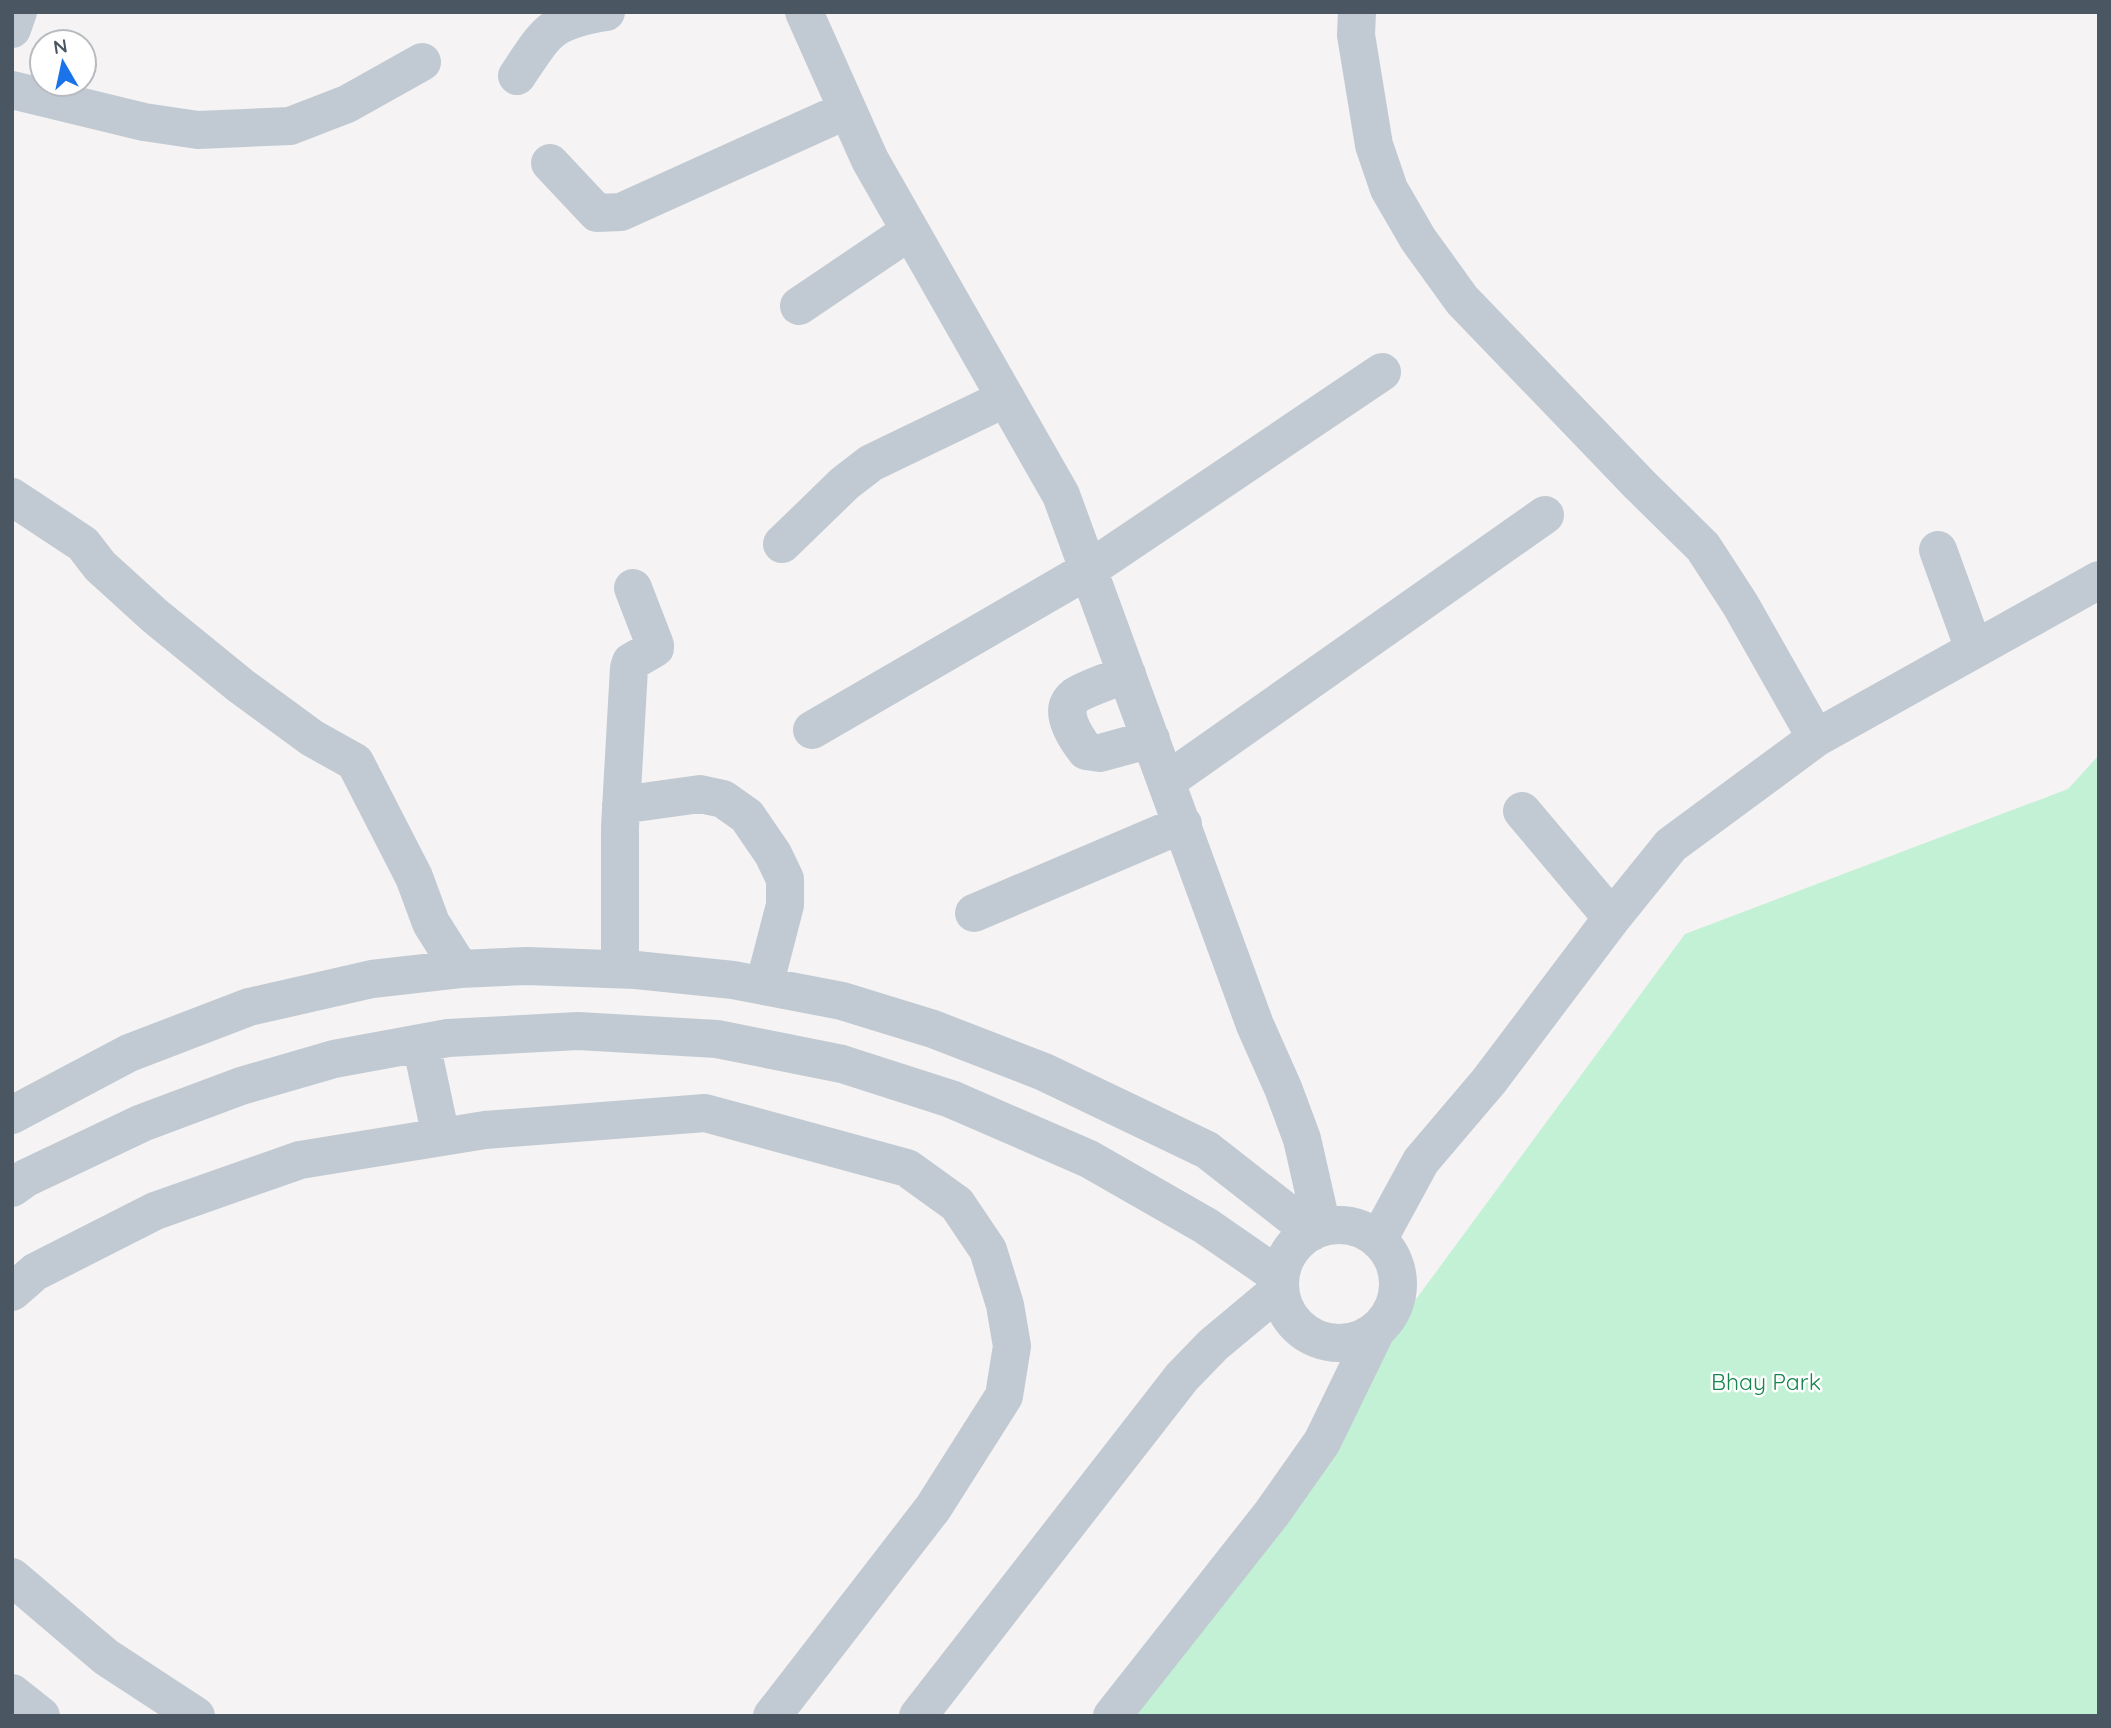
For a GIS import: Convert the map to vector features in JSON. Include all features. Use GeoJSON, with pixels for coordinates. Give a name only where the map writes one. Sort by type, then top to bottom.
{"type":"FeatureCollection","features":[{"type":"Feature","properties":{"kind":"street"},"geometry":{"type":"LineString","coordinates":[[12,29],[18,12]]}},
{"type":"Feature","properties":{"kind":"street"},"geometry":{"type":"LineString","coordinates":[[517,76],[543,37],[558,24],[606,12]]}},
{"type":"Feature","properties":{"kind":"street"},"geometry":{"type":"LineString","coordinates":[[804,12],[870,160],[1061,495],[1255,1026],[1302,1139],[1317,1230]]}},
{"type":"Feature","properties":{"kind":"street"},"geometry":{"type":"LineString","coordinates":[[1357,12],[1356,35],[1374,145],[1389,189],[1418,239],[1462,300],[1703,547],[1740,604],[1816,738]]}},
{"type":"Feature","properties":{"kind":"street"},"geometry":{"type":"LineString","coordinates":[[12,90],[144,122],[198,130],[290,126],[347,104],[422,62]]}},
{"type":"Feature","properties":{"kind":"street"},"geometry":{"type":"LineString","coordinates":[[550,163],[597,213],[621,212],[847,110]]}},
{"type":"Feature","properties":{"kind":"street"},"geometry":{"type":"LineString","coordinates":[[799,306],[910,231]]}},
{"type":"Feature","properties":{"kind":"street"},"geometry":{"type":"LineString","coordinates":[[812,730],[1088,570],[1382,372]]}},
{"type":"Feature","properties":{"kind":"street"},"geometry":{"type":"LineString","coordinates":[[782,544],[845,483],[870,463],[1006,398]]}},
{"type":"Feature","properties":{"kind":"street"},"geometry":{"type":"LineString","coordinates":[[12,497],[83,544],[100,566],[155,616],[241,686],[312,738],[355,762],[414,877],[431,923],[460,970]]}},
{"type":"Feature","properties":{"kind":"street"},"geometry":{"type":"LineString","coordinates":[[1167,781],[1545,515]]}},
{"type":"Feature","properties":{"kind":"street"},"geometry":{"type":"LineString","coordinates":[[1938,550],[1974,649]]}},
{"type":"Feature","properties":{"kind":"street"},"geometry":{"type":"LineString","coordinates":[[1378,1240],[1421,1161],[1489,1081],[1612,918],[1671,845],[1816,738],[2099,580]]}},
{"type":"Feature","properties":{"kind":"street"},"geometry":{"type":"LineString","coordinates":[[620,969],[621,804],[629,668],[631,662],[656,645],[633,588]]}},
{"type":"Feature","properties":{"kind":"street"},"geometry":{"type":"LineString","coordinates":[[1127,674],[1074,696],[1069,706],[1068,720],[1075,737],[1086,751],[1100,753],[1151,739]]}},
{"type":"Feature","properties":{"kind":"street"},"geometry":{"type":"LineString","coordinates":[[621,804],[700,794],[723,799],[747,817],[773,854],[785,879],[785,905],[764,986]]}},
{"type":"Feature","properties":{"kind":"street"},"geometry":{"type":"LineString","coordinates":[[1522,811],[1612,918]]}},
{"type":"Feature","properties":{"kind":"street"},"geometry":{"type":"LineString","coordinates":[[974,913],[1183,824]]}},
{"type":"Feature","properties":{"kind":"street"},"geometry":{"type":"LineString","coordinates":[[12,1115],[129,1053],[249,1007],[372,979],[527,966],[620,969],[733,980],[842,1001],[933,1029],[1045,1072],[1207,1150],[1317,1230]]}},
{"type":"Feature","properties":{"kind":"street"},"geometry":{"type":"LineString","coordinates":[[12,1188],[26,1178],[142,1123],[241,1086],[334,1059],[448,1038],[578,1031],[717,1039],[842,1063],[951,1099],[1089,1159],[1206,1226],[1280,1283]]}},
{"type":"Feature","properties":{"kind":"street"},"geometry":{"type":"LineString","coordinates":[[421,1043],[441,1137]]}},
{"type":"Feature","properties":{"kind":"street"},"geometry":{"type":"LineString","coordinates":[[12,1292],[35,1272],[155,1210],[300,1160],[485,1130],[705,1113],[907,1168],[957,1205],[988,1250],[1005,1305],[1012,1346],[1003,1396],[933,1508],[772,1716]]}},
{"type":"Feature","properties":{"kind":"street"},"geometry":{"type":"LineString","coordinates":[[1112,1716],[1272,1513],[1322,1443],[1376,1331],[1391,1313],[1398,1291],[1396,1268],[1378,1240],[1357,1228],[1346,1226],[1317,1230],[1293,1246],[1282,1266],[1280,1283],[1282,1301],[1292,1321],[1310,1336],[1321,1341],[1343,1344],[1376,1331]]}},
{"type":"Feature","properties":{"kind":"street"},"geometry":{"type":"LineString","coordinates":[[918,1716],[1182,1377],[1280,1283]]}},
{"type":"Feature","properties":{"kind":"street"},"geometry":{"type":"LineString","coordinates":[[12,1577],[106,1657],[196,1716]]}},
{"type":"Feature","properties":{"kind":"street"},"geometry":{"type":"LineString","coordinates":[[12,1693],[41,1716]]}},
{"type":"Feature","properties":{"kind":"green space","name":"Bhay Park"},"geometry":{"type":"Polygon","coordinates":[[[2099,755],[2099,1716],[1109,1716],[1685,934],[2068,789],[2099,755]]]}}]}
